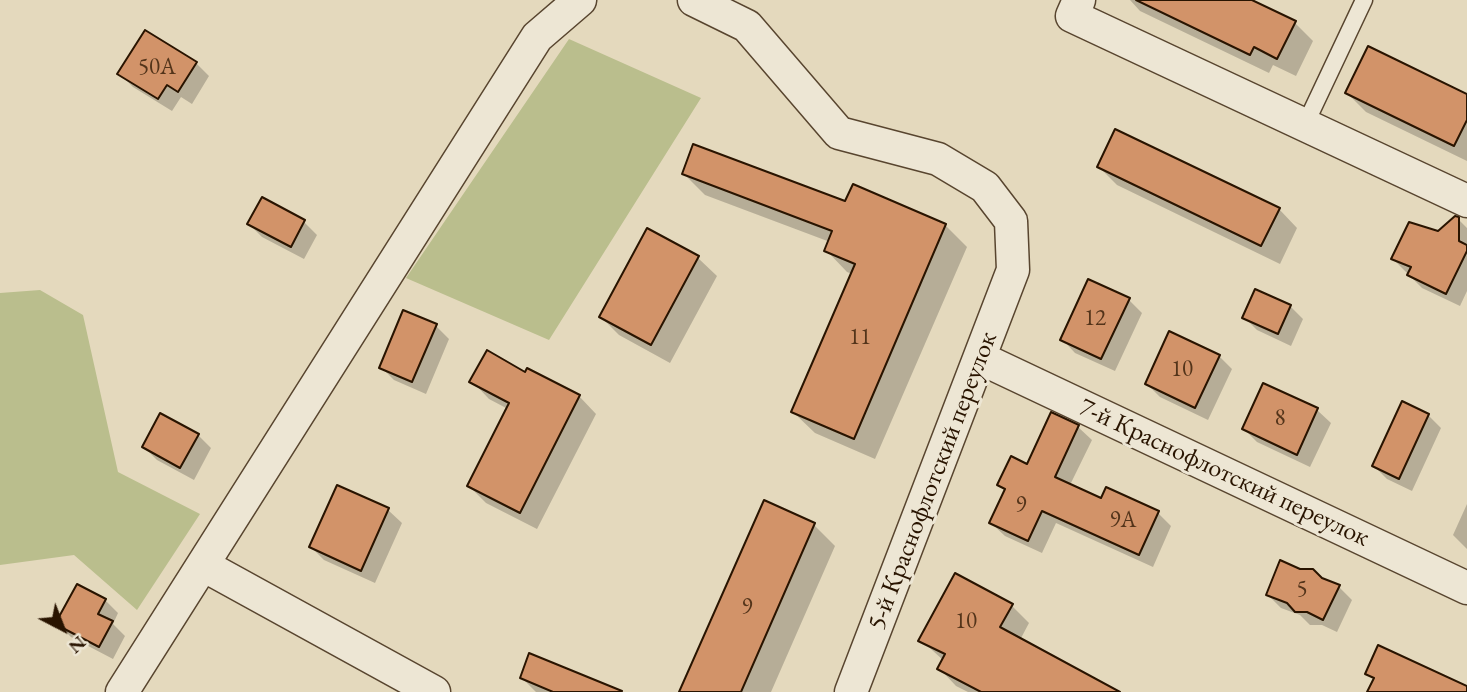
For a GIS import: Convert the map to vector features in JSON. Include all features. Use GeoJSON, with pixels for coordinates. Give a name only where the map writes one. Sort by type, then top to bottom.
{"type":"FeatureCollection","features":[{"type":"Feature","properties":{"kind":"street"},"geometry":{"type":"LineString","coordinates":[[122,692],[537,37],[580,0]]}},
{"type":"Feature","properties":{"kind":"street","name":"5-й Краснофлотский переулок"},"geometry":{"type":"LineString","coordinates":[[694,0],[747,26],[839,133],[938,159],[985,187],[1011,221],[1013,270],[858,690]]}},
{"type":"Feature","properties":{"kind":"street"},"geometry":{"type":"LineString","coordinates":[[1079,0],[1072,16],[1467,201]]}},
{"type":"Feature","properties":{"kind":"street","name":"7-й Краснофлотский переулок"},"geometry":{"type":"LineString","coordinates":[[980,358],[1467,588]]}},
{"type":"Feature","properties":{"kind":"street"},"geometry":{"type":"LineString","coordinates":[[203,565],[434,692]]}},
{"type":"Feature","properties":{"kind":"lane"},"geometry":{"type":"LineString","coordinates":[[1305,125],[1364,0]]}},
{"type":"Feature","properties":{"kind":"green space"},"geometry":{"type":"Polygon","coordinates":[[[569,39],[701,98],[549,340],[406,278],[569,39]]]}},
{"type":"Feature","properties":{"kind":"green space"},"geometry":{"type":"Polygon","coordinates":[[[40,290],[83,315],[118,472],[200,514],[137,610],[74,555],[0,565],[0,293],[40,290]]]}},
{"type":"Feature","properties":{"kind":"building"},"geometry":{"type":"Polygon","coordinates":[[[1136,0],[1252,0],[1296,21],[1277,59],[1254,47],[1250,55],[1136,0]]]}},
{"type":"Feature","properties":{"kind":"building"},"geometry":{"type":"Polygon","coordinates":[[[145,30],[197,62],[178,92],[167,85],[158,99],[117,74],[145,30]]]}},
{"type":"Feature","properties":{"kind":"building"},"geometry":{"type":"Polygon","coordinates":[[[1368,46],[1467,94],[1467,120],[1454,146],[1345,93],[1368,46]]]}},
{"type":"Feature","properties":{"kind":"building"},"geometry":{"type":"Polygon","coordinates":[[[1115,129],[1280,208],[1261,246],[1097,167],[1115,129]]]}},
{"type":"Feature","properties":{"kind":"building"},"geometry":{"type":"Polygon","coordinates":[[[693,144],[845,201],[853,184],[946,224],[854,439],[791,412],[855,264],[824,251],[832,231],[682,174],[693,144]]]}},
{"type":"Feature","properties":{"kind":"building"},"geometry":{"type":"Polygon","coordinates":[[[262,197],[305,220],[291,247],[247,224],[262,197]]]}},
{"type":"Feature","properties":{"kind":"building"},"geometry":{"type":"Polygon","coordinates":[[[1455,216],[1459,217],[1459,241],[1467,245],[1467,251],[1446,294],[1407,275],[1411,267],[1391,259],[1409,222],[1438,231],[1455,216]]]}},
{"type":"Feature","properties":{"kind":"building"},"geometry":{"type":"Polygon","coordinates":[[[647,228],[699,256],[651,345],[599,317],[647,228]]]}},
{"type":"Feature","properties":{"kind":"building"},"geometry":{"type":"Polygon","coordinates":[[[1088,279],[1130,298],[1101,359],[1060,340],[1088,279]]]}},
{"type":"Feature","properties":{"kind":"building"},"geometry":{"type":"Polygon","coordinates":[[[1255,289],[1291,305],[1278,334],[1242,318],[1255,289]]]}},
{"type":"Feature","properties":{"kind":"building"},"geometry":{"type":"Polygon","coordinates":[[[403,310],[437,324],[412,382],[379,368],[403,310]]]}},
{"type":"Feature","properties":{"kind":"building"},"geometry":{"type":"Polygon","coordinates":[[[1169,331],[1220,355],[1195,408],[1145,384],[1169,331]]]}},
{"type":"Feature","properties":{"kind":"building"},"geometry":{"type":"Polygon","coordinates":[[[487,350],[525,372],[527,368],[580,395],[520,513],[467,486],[509,403],[469,382],[487,350]]]}},
{"type":"Feature","properties":{"kind":"building"},"geometry":{"type":"Polygon","coordinates":[[[1263,383],[1318,408],[1297,455],[1242,429],[1263,383]]]}},
{"type":"Feature","properties":{"kind":"building"},"geometry":{"type":"Polygon","coordinates":[[[1402,401],[1429,414],[1399,479],[1372,466],[1402,401]]]}},
{"type":"Feature","properties":{"kind":"building"},"geometry":{"type":"Polygon","coordinates":[[[1051,412],[1079,425],[1055,477],[1101,498],[1106,487],[1159,511],[1139,555],[1042,511],[1028,541],[989,523],[1005,489],[997,485],[1011,456],[1027,464],[1051,412]]]}},
{"type":"Feature","properties":{"kind":"building"},"geometry":{"type":"Polygon","coordinates":[[[160,413],[199,434],[180,468],[142,447],[160,413]]]}},
{"type":"Feature","properties":{"kind":"building"},"geometry":{"type":"Polygon","coordinates":[[[337,485],[389,508],[361,571],[309,547],[337,485]]]}},
{"type":"Feature","properties":{"kind":"building"},"geometry":{"type":"Polygon","coordinates":[[[764,500],[815,523],[741,692],[679,692],[764,500]]]}},
{"type":"Feature","properties":{"kind":"building"},"geometry":{"type":"Polygon","coordinates":[[[1280,560],[1300,569],[1313,569],[1322,578],[1340,585],[1323,620],[1307,612],[1295,612],[1287,603],[1266,595],[1280,560]]]}},
{"type":"Feature","properties":{"kind":"building"},"geometry":{"type":"Polygon","coordinates":[[[955,573],[1013,604],[1000,627],[1120,692],[981,692],[937,669],[945,654],[918,641],[955,573]]]}},
{"type":"Feature","properties":{"kind":"building"},"geometry":{"type":"Polygon","coordinates":[[[77,584],[106,599],[98,614],[113,621],[99,647],[55,624],[77,584]]]}},
{"type":"Feature","properties":{"kind":"building"},"geometry":{"type":"Polygon","coordinates":[[[1378,645],[1467,686],[1467,692],[1367,692],[1374,678],[1365,674],[1378,645]]]}},
{"type":"Feature","properties":{"kind":"building"},"geometry":{"type":"Polygon","coordinates":[[[529,653],[622,691],[553,692],[520,678],[529,653]]]}}]}
